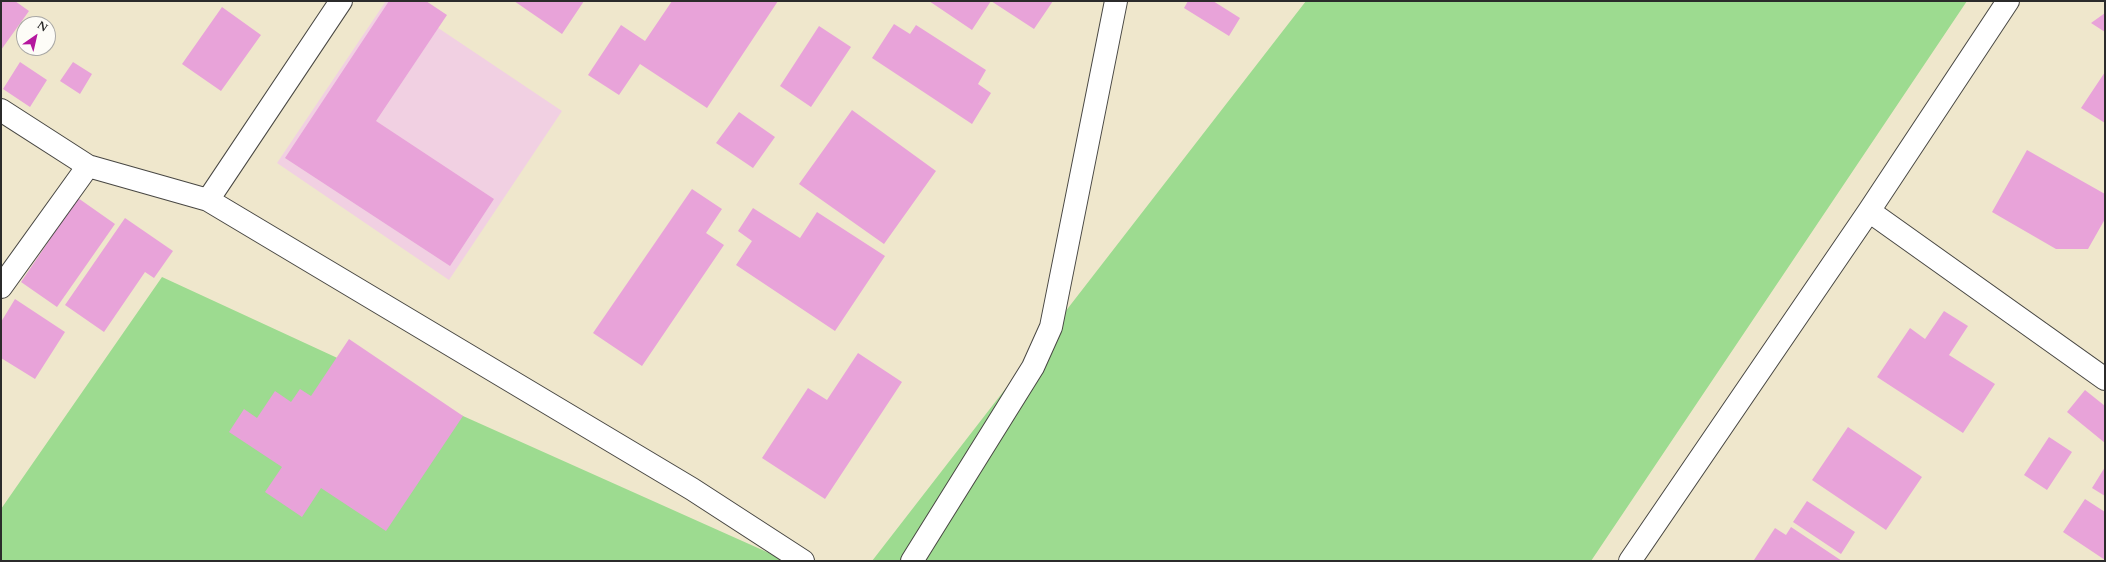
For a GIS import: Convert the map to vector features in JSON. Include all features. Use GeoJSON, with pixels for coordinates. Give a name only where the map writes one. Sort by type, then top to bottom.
{"type":"FeatureCollection","features":[{"type":"Feature","properties":{"kind":"street"},"geometry":{"type":"LineString","coordinates":[[208,200],[342,1]]}},
{"type":"Feature","properties":{"kind":"street"},"geometry":{"type":"LineString","coordinates":[[912,561],[1033,367],[1051,327],[1116,1]]}},
{"type":"Feature","properties":{"kind":"street"},"geometry":{"type":"LineString","coordinates":[[1630,561],[1869,211],[2008,1]]}},
{"type":"Feature","properties":{"kind":"street"},"geometry":{"type":"LineString","coordinates":[[1,110],[88,166],[208,200],[692,489],[803,561]]}},
{"type":"Feature","properties":{"kind":"street"},"geometry":{"type":"LineString","coordinates":[[1,287],[88,166]]}},
{"type":"Feature","properties":{"kind":"street"},"geometry":{"type":"LineString","coordinates":[[1869,211],[2105,379]]}},
{"type":"Feature","properties":{"kind":"shaded area"},"geometry":{"type":"Polygon","coordinates":[[[386,1],[398,1],[562,111],[449,280],[277,163],[386,1]]]}},
{"type":"Feature","properties":{"kind":"green space"},"geometry":{"type":"Polygon","coordinates":[[[1306,1],[1967,1],[1591,561],[872,561],[1306,1]]]}},
{"type":"Feature","properties":{"kind":"green space"},"geometry":{"type":"Polygon","coordinates":[[[162,277],[463,416],[787,561],[1,561],[1,509],[162,277]]]}},
{"type":"Feature","properties":{"kind":"building"},"geometry":{"type":"Polygon","coordinates":[[[1,1],[15,1],[29,11],[25,16],[16,16],[16,29],[1,50],[1,1]]]}},
{"type":"Feature","properties":{"kind":"building"},"geometry":{"type":"Polygon","coordinates":[[[389,1],[426,1],[447,15],[376,121],[494,199],[450,266],[285,158],[389,1]]]}},
{"type":"Feature","properties":{"kind":"building"},"geometry":{"type":"Polygon","coordinates":[[[514,1],[584,1],[562,34],[514,1]]]}},
{"type":"Feature","properties":{"kind":"building"},"geometry":{"type":"Polygon","coordinates":[[[672,1],[778,1],[707,108],[640,64],[619,95],[588,75],[621,25],[645,41],[672,1]]]}},
{"type":"Feature","properties":{"kind":"building"},"geometry":{"type":"Polygon","coordinates":[[[929,1],[991,1],[972,30],[929,1]]]}},
{"type":"Feature","properties":{"kind":"building"},"geometry":{"type":"Polygon","coordinates":[[[991,1],[1053,1],[1034,29],[991,1]]]}},
{"type":"Feature","properties":{"kind":"building"},"geometry":{"type":"Polygon","coordinates":[[[1188,1],[1213,1],[1240,18],[1229,36],[1184,8],[1188,1]]]}},
{"type":"Feature","properties":{"kind":"building"},"geometry":{"type":"Polygon","coordinates":[[[222,7],[261,35],[221,91],[182,64],[222,7]]]}},
{"type":"Feature","properties":{"kind":"building"},"geometry":{"type":"Polygon","coordinates":[[[2105,13],[2105,32],[2091,23],[2105,13]]]}},
{"type":"Feature","properties":{"kind":"building"},"geometry":{"type":"Polygon","coordinates":[[[894,24],[910,34],[916,25],[986,70],[978,84],[991,93],[972,124],[872,58],[894,24]]]}},
{"type":"Feature","properties":{"kind":"building"},"geometry":{"type":"Polygon","coordinates":[[[819,26],[851,47],[811,107],[780,86],[819,26]]]}},
{"type":"Feature","properties":{"kind":"building"},"geometry":{"type":"Polygon","coordinates":[[[20,62],[47,80],[30,107],[3,89],[20,62]]]}},
{"type":"Feature","properties":{"kind":"building"},"geometry":{"type":"Polygon","coordinates":[[[73,62],[92,74],[80,94],[60,81],[73,62]]]}},
{"type":"Feature","properties":{"kind":"building"},"geometry":{"type":"Polygon","coordinates":[[[2105,72],[2105,123],[2081,108],[2105,72]]]}},
{"type":"Feature","properties":{"kind":"building"},"geometry":{"type":"Polygon","coordinates":[[[852,110],[936,171],[884,244],[799,184],[852,110]]]}},
{"type":"Feature","properties":{"kind":"building"},"geometry":{"type":"Polygon","coordinates":[[[739,112],[775,137],[753,168],[716,143],[739,112]]]}},
{"type":"Feature","properties":{"kind":"building"},"geometry":{"type":"Polygon","coordinates":[[[2027,150],[2105,194],[2105,219],[2088,249],[2056,249],[1992,212],[2027,150]]]}},
{"type":"Feature","properties":{"kind":"building"},"geometry":{"type":"Polygon","coordinates":[[[692,189],[722,209],[706,233],[724,245],[642,366],[593,333],[692,189]]]}},
{"type":"Feature","properties":{"kind":"building"},"geometry":{"type":"Polygon","coordinates":[[[78,198],[115,224],[57,307],[21,282],[78,198]]]}},
{"type":"Feature","properties":{"kind":"building"},"geometry":{"type":"Polygon","coordinates":[[[753,208],[800,238],[817,212],[885,256],[835,331],[736,265],[752,241],[738,231],[753,208]]]}},
{"type":"Feature","properties":{"kind":"building"},"geometry":{"type":"Polygon","coordinates":[[[125,218],[173,251],[154,278],[145,272],[104,332],[65,305],[125,218]]]}},
{"type":"Feature","properties":{"kind":"building"},"geometry":{"type":"Polygon","coordinates":[[[15,299],[65,332],[35,379],[1,358],[1,322],[15,299]]]}},
{"type":"Feature","properties":{"kind":"building"},"geometry":{"type":"Polygon","coordinates":[[[1944,311],[1968,326],[1949,355],[1995,384],[1963,433],[1877,377],[1910,328],[1925,339],[1944,311]]]}},
{"type":"Feature","properties":{"kind":"building"},"geometry":{"type":"Polygon","coordinates":[[[349,339],[463,416],[386,531],[321,488],[302,517],[265,492],[282,467],[229,432],[244,409],[257,418],[275,391],[291,402],[300,389],[311,396],[349,339]]]}},
{"type":"Feature","properties":{"kind":"building"},"geometry":{"type":"Polygon","coordinates":[[[858,353],[902,382],[825,499],[762,458],[808,388],[827,400],[858,353]]]}},
{"type":"Feature","properties":{"kind":"building"},"geometry":{"type":"Polygon","coordinates":[[[2085,390],[2105,406],[2105,443],[2067,412],[2085,390]]]}},
{"type":"Feature","properties":{"kind":"building"},"geometry":{"type":"Polygon","coordinates":[[[1848,427],[1922,477],[1886,530],[1812,480],[1848,427]]]}},
{"type":"Feature","properties":{"kind":"building"},"geometry":{"type":"Polygon","coordinates":[[[2049,437],[2072,452],[2047,490],[2024,475],[2049,437]]]}},
{"type":"Feature","properties":{"kind":"building"},"geometry":{"type":"Polygon","coordinates":[[[2105,467],[2105,496],[2092,488],[2105,467]]]}},
{"type":"Feature","properties":{"kind":"building"},"geometry":{"type":"Polygon","coordinates":[[[2085,499],[2105,512],[2105,560],[2063,532],[2085,499]]]}},
{"type":"Feature","properties":{"kind":"building"},"geometry":{"type":"Polygon","coordinates":[[[1807,501],[1855,532],[1841,554],[1793,522],[1807,501]]]}},
{"type":"Feature","properties":{"kind":"building"},"geometry":{"type":"Polygon","coordinates":[[[1791,527],[1842,561],[1754,560],[1775,528],[1786,535],[1791,527]]]}}]}
